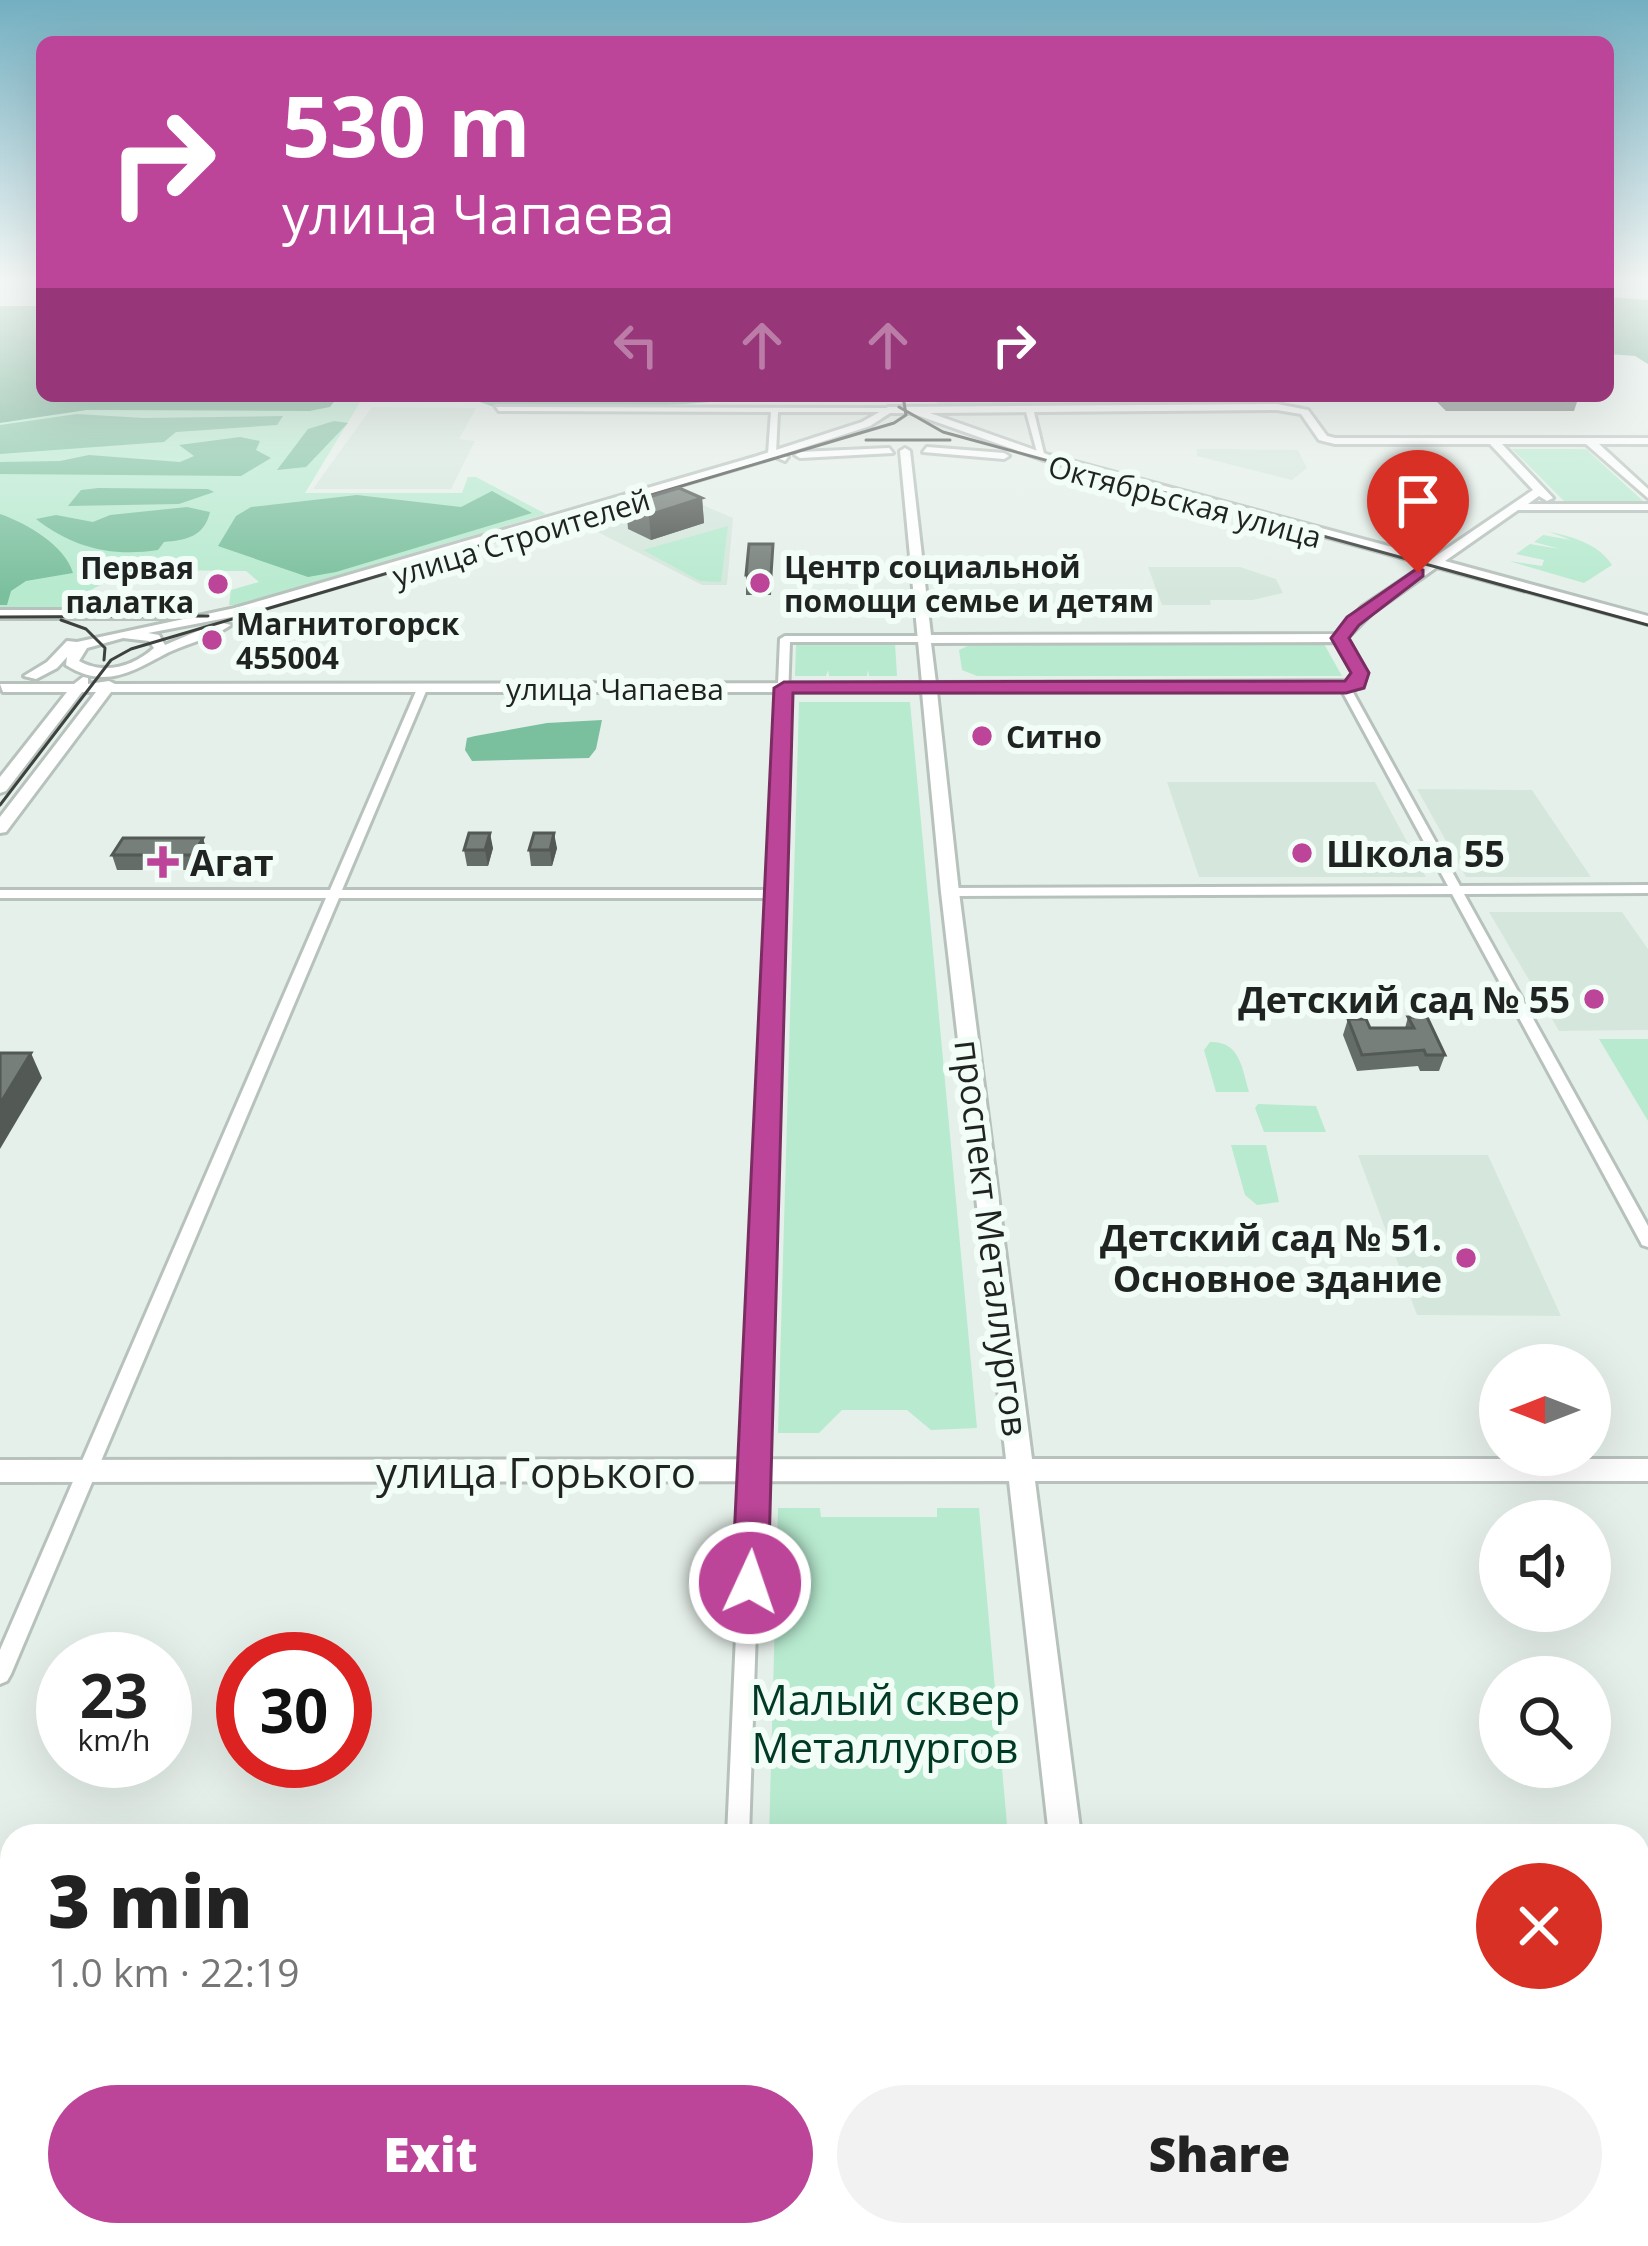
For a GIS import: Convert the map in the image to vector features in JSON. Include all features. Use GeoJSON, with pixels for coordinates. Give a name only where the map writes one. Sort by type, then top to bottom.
{"type":"FeatureCollection","features":[{"type":"Feature","properties":{"kind":"street"},"geometry":{"type":"LineString","coordinates":[[888,402],[888,410]]}},
{"type":"Feature","properties":{"kind":"street"},"geometry":{"type":"LineString","coordinates":[[909,402],[912,410],[950,427]]}},
{"type":"Feature","properties":{"kind":"street"},"geometry":{"type":"LineString","coordinates":[[499,410],[1282,407],[1307,415],[1323,438],[1331,441],[1648,442]]}},
{"type":"Feature","properties":{"kind":"street"},"geometry":{"type":"LineString","coordinates":[[888,410],[866,424],[869,441],[897,451],[927,450],[949,440],[950,414],[958,408]]}},
{"type":"Feature","properties":{"kind":"street","name":"Октябрьская улица"},"geometry":{"type":"LineString","coordinates":[[1029,408],[1042,456]]}},
{"type":"Feature","properties":{"kind":"street"},"geometry":{"type":"LineString","coordinates":[[775,410],[778,457]]}},
{"type":"Feature","properties":{"kind":"street","name":"улица Строителей"},"geometry":{"type":"LineString","coordinates":[[151,650],[778,457],[866,424]]}},
{"type":"Feature","properties":{"kind":"street","name":"Октябрьская улица"},"geometry":{"type":"LineString","coordinates":[[950,427],[1648,623]]}},
{"type":"Feature","properties":{"kind":"street"},"geometry":{"type":"LineString","coordinates":[[1494,442],[1556,507]]}},
{"type":"Feature","properties":{"kind":"street"},"geometry":{"type":"LineString","coordinates":[[1590,442],[1646,506]]}},
{"type":"Feature","properties":{"kind":"street","name":"Октябрьская улица"},"geometry":{"type":"LineString","coordinates":[[927,450],[1028,459],[1430,564]]}},
{"type":"Feature","properties":{"kind":"street","name":"улица Строителей"},"geometry":{"type":"LineString","coordinates":[[151,650],[230,614],[778,457],[897,451]]}},
{"type":"Feature","properties":{"kind":"street","name":"проспект Металлургов"},"geometry":{"type":"LineString","coordinates":[[897,451],[925,639],[950,892],[1064,1824]]}},
{"type":"Feature","properties":{"kind":"street"},"geometry":{"type":"LineString","coordinates":[[1340,638],[1353,621],[1430,564],[1540,490]]}},
{"type":"Feature","properties":{"kind":"street"},"geometry":{"type":"LineString","coordinates":[[1516,507],[1646,506]]}},
{"type":"Feature","properties":{"kind":"street"},"geometry":{"type":"LineString","coordinates":[[72,614],[151,650]]}},
{"type":"Feature","properties":{"kind":"street"},"geometry":{"type":"LineString","coordinates":[[0,619],[230,614]]}},
{"type":"Feature","properties":{"kind":"street"},"geometry":{"type":"LineString","coordinates":[[0,619],[75,628],[73,665],[90,673]]}},
{"type":"Feature","properties":{"kind":"street"},"geometry":{"type":"LineString","coordinates":[[1,688],[31,676],[72,648],[123,634],[151,650]]}},
{"type":"Feature","properties":{"kind":"street"},"geometry":{"type":"LineString","coordinates":[[740,1824],[785,639],[1340,638]]}},
{"type":"Feature","properties":{"kind":"street"},"geometry":{"type":"LineString","coordinates":[[1340,638],[1360,673],[1358,684],[1346,687],[1648,1241]]}},
{"type":"Feature","properties":{"kind":"street"},"geometry":{"type":"LineString","coordinates":[[1,688],[116,671],[151,650],[175,644]]}},
{"type":"Feature","properties":{"kind":"street","name":"улица Чапаева"},"geometry":{"type":"LineString","coordinates":[[151,650],[181,689]]}},
{"type":"Feature","properties":{"kind":"street"},"geometry":{"type":"LineString","coordinates":[[0,828],[116,671]]}},
{"type":"Feature","properties":{"kind":"street"},"geometry":{"type":"LineString","coordinates":[[0,788],[90,673]]}},
{"type":"Feature","properties":{"kind":"street","name":"улица Чапаева"},"geometry":{"type":"LineString","coordinates":[[1,688],[1346,687]]}},
{"type":"Feature","properties":{"kind":"street"},"geometry":{"type":"LineString","coordinates":[[0,1674],[422,689]]}},
{"type":"Feature","properties":{"kind":"street"},"geometry":{"type":"LineString","coordinates":[[950,892],[1648,889]]}},
{"type":"Feature","properties":{"kind":"street"},"geometry":{"type":"LineString","coordinates":[[0,894],[778,894]]}},
{"type":"Feature","properties":{"kind":"street","name":"улица Горького"},"geometry":{"type":"LineString","coordinates":[[0,1471],[1648,1470]]}},
{"type":"Feature","properties":{"kind":"shaded area"},"geometry":{"type":"Polygon","coordinates":[[[0,384],[36,384],[36,402],[334,402],[310,411],[87,410],[0,423],[0,384]]]}},
{"type":"Feature","properties":{"kind":"shaded area"},"geometry":{"type":"Polygon","coordinates":[[[480,402],[702,402],[586,407],[494,407],[480,402]]]}},
{"type":"Feature","properties":{"kind":"shaded area"},"geometry":{"type":"Polygon","coordinates":[[[372,407],[476,408],[459,439],[475,441],[451,489],[313,489],[372,407]]]}},
{"type":"Feature","properties":{"kind":"shaded area"},"geometry":{"type":"Polygon","coordinates":[[[77,414],[283,416],[277,425],[176,432],[164,442],[0,454],[0,425],[77,414]]]}},
{"type":"Feature","properties":{"kind":"shaded area"},"geometry":{"type":"Polygon","coordinates":[[[334,421],[348,423],[306,467],[277,470],[308,429],[334,421]]]}},
{"type":"Feature","properties":{"kind":"shaded area"},"geometry":{"type":"Polygon","coordinates":[[[240,437],[260,441],[256,450],[271,458],[241,476],[0,474],[0,462],[60,461],[89,455],[180,462],[194,456],[179,445],[240,437]]]}},
{"type":"Feature","properties":{"kind":"shaded area"},"geometry":{"type":"Polygon","coordinates":[[[1197,449],[1298,450],[1307,468],[1292,480],[1197,456],[1197,449]]]}},
{"type":"Feature","properties":{"kind":"shaded area"},"geometry":{"type":"Polygon","coordinates":[[[81,490],[214,492],[179,504],[68,506],[81,490]]]}},
{"type":"Feature","properties":{"kind":"shaded area"},"geometry":{"type":"Polygon","coordinates":[[[492,491],[532,513],[336,572],[308,577],[218,546],[236,516],[251,507],[357,495],[461,507],[492,491]]]}},
{"type":"Feature","properties":{"kind":"shaded area"},"geometry":{"type":"Polygon","coordinates":[[[684,497],[733,518],[727,585],[702,585],[586,526],[684,497]]]}},
{"type":"Feature","properties":{"kind":"shaded area"},"geometry":{"type":"Polygon","coordinates":[[[187,507],[210,512],[199,532],[164,542],[158,550],[141,552],[109,551],[79,543],[36,519],[56,515],[93,522],[110,515],[187,507]]]}},
{"type":"Feature","properties":{"kind":"shaded area"},"geometry":{"type":"Polygon","coordinates":[[[0,514],[53,544],[73,573],[26,581],[11,591],[7,605],[0,605],[0,514]]]}},
{"type":"Feature","properties":{"kind":"shaded area"},"geometry":{"type":"Polygon","coordinates":[[[1148,567],[1240,567],[1276,579],[1283,593],[1253,600],[1210,600],[1211,605],[1162,605],[1148,567]]]}},
{"type":"Feature","properties":{"kind":"shaded area"},"geometry":{"type":"Polygon","coordinates":[[[602,720],[596,749],[589,758],[472,761],[465,750],[467,738],[475,736],[547,723],[602,720]]]}},
{"type":"Feature","properties":{"kind":"shaded area","name":"Школа 55"},"geometry":{"type":"Polygon","coordinates":[[[1167,782],[1375,782],[1426,877],[1199,877],[1167,782]]]}},
{"type":"Feature","properties":{"kind":"shaded area"},"geometry":{"type":"Polygon","coordinates":[[[1417,789],[1532,790],[1591,877],[1466,877],[1417,789]]]}},
{"type":"Feature","properties":{"kind":"shaded area","name":"Детский сад № 55"},"geometry":{"type":"Polygon","coordinates":[[[1489,912],[1622,912],[1648,949],[1648,1030],[1559,1031],[1489,912]]]}},
{"type":"Feature","properties":{"kind":"shaded area","name":"Детский сад № 51. Основное здание"},"geometry":{"type":"Polygon","coordinates":[[[1358,1155],[1488,1155],[1561,1316],[1417,1315],[1358,1155]]]}},
{"type":"Feature","properties":{"kind":"green space"},"geometry":{"type":"Polygon","coordinates":[[[335,402],[360,402],[305,493],[462,493],[468,477],[476,477],[546,514],[236,605],[229,605],[231,590],[259,582],[246,571],[152,572],[107,582],[70,607],[0,607],[0,423],[87,410],[310,411],[335,402]]]}},
{"type":"Feature","properties":{"kind":"green space"},"geometry":{"type":"Polygon","coordinates":[[[936,402],[1232,402],[1220,405],[936,402]]]}},
{"type":"Feature","properties":{"kind":"green space"},"geometry":{"type":"Polygon","coordinates":[[[1512,449],[1586,449],[1643,501],[1564,501],[1512,449]]]}},
{"type":"Feature","properties":{"kind":"green space"},"geometry":{"type":"Polygon","coordinates":[[[728,526],[721,582],[700,581],[643,550],[728,526]]]}},
{"type":"Feature","properties":{"kind":"green space"},"geometry":{"type":"Polygon","coordinates":[[[1547,531],[1592,546],[1612,565],[1584,583],[1509,561],[1542,566],[1544,560],[1516,554],[1530,544],[1560,549],[1534,542],[1543,535],[1571,540],[1547,531]]]}},
{"type":"Feature","properties":{"kind":"green space"},"geometry":{"type":"Polygon","coordinates":[[[796,643],[895,643],[897,676],[869,676],[868,670],[867,676],[829,676],[828,670],[826,676],[795,676],[796,643]]]}},
{"type":"Feature","properties":{"kind":"green space"},"geometry":{"type":"Polygon","coordinates":[[[972,644],[1324,644],[1342,676],[977,676],[962,670],[959,650],[972,644]]]}},
{"type":"Feature","properties":{"kind":"green space"},"geometry":{"type":"Polygon","coordinates":[[[799,702],[910,702],[977,1428],[931,1430],[907,1410],[842,1410],[819,1433],[778,1433],[799,702]]]}},
{"type":"Feature","properties":{"kind":"green space"},"geometry":{"type":"Polygon","coordinates":[[[1599,1039],[1648,1039],[1648,1121],[1599,1039]]]}},
{"type":"Feature","properties":{"kind":"green space"},"geometry":{"type":"Polygon","coordinates":[[[1210,1042],[1234,1051],[1249,1092],[1216,1092],[1204,1050],[1210,1042]]]}},
{"type":"Feature","properties":{"kind":"green space"},"geometry":{"type":"Polygon","coordinates":[[[1258,1104],[1316,1106],[1326,1132],[1264,1132],[1255,1108],[1258,1104]]]}},
{"type":"Feature","properties":{"kind":"green space"},"geometry":{"type":"Polygon","coordinates":[[[1231,1145],[1266,1145],[1279,1202],[1257,1205],[1245,1195],[1231,1145]]]}},
{"type":"Feature","properties":{"kind":"green space","name":"Малый сквер Металлургов"},"geometry":{"type":"Polygon","coordinates":[[[778,1508],[820,1508],[821,1517],[937,1517],[937,1508],[979,1508],[1007,1824],[769,1824],[778,1508]]]}},
{"type":"Feature","properties":{"kind":"building"},"geometry":{"type":"Polygon","coordinates":[[[679,488],[702,498],[649,515],[626,504],[679,488]]]}},
{"type":"Feature","properties":{"kind":"building"},"geometry":{"type":"Polygon","coordinates":[[[749,544],[773,544],[771,575],[746,575],[749,544]]]}},
{"type":"Feature","properties":{"kind":"building"},"geometry":{"type":"Polygon","coordinates":[[[469,833],[490,833],[485,850],[464,850],[469,833]]]}},
{"type":"Feature","properties":{"kind":"building"},"geometry":{"type":"Polygon","coordinates":[[[534,833],[554,833],[550,850],[529,850],[534,833]]]}},
{"type":"Feature","properties":{"kind":"building"},"geometry":{"type":"Polygon","coordinates":[[[123,838],[203,838],[193,855],[112,855],[123,838]]]}},
{"type":"Feature","properties":{"kind":"building"},"geometry":{"type":"Polygon","coordinates":[[[1408,1017],[1427,1017],[1445,1055],[1426,1055],[1424,1050],[1362,1055],[1348,1019],[1366,1019],[1370,1028],[1414,1028],[1408,1017]]]}},
{"type":"Feature","properties":{"kind":"building"},"geometry":{"type":"Polygon","coordinates":[[[0,1053],[31,1053],[0,1104],[0,1053]]]}},
{"type":"Feature","properties":{"kind":"tram line"},"geometry":{"type":"LineString","coordinates":[[904,402],[905,411]]}},
{"type":"Feature","properties":{"kind":"tram line"},"geometry":{"type":"LineString","coordinates":[[899,407],[905,411]]}},
{"type":"Feature","properties":{"kind":"tram line"},"geometry":{"type":"LineString","coordinates":[[0,805],[111,660],[131,649],[894,423],[905,411]]}},
{"type":"Feature","properties":{"kind":"tram line"},"geometry":{"type":"LineString","coordinates":[[905,411],[943,432],[1648,625]]}},
{"type":"Feature","properties":{"kind":"tram line"},"geometry":{"type":"LineString","coordinates":[[866,440],[950,440]]}},
{"type":"Feature","properties":{"kind":"tram line"},"geometry":{"type":"LineString","coordinates":[[0,617],[208,616]]}},
{"type":"Feature","properties":{"kind":"tram line"},"geometry":{"type":"LineString","coordinates":[[61,620],[86,629],[105,648],[104,660]]}},
{"type":"Feature","properties":{"kind":"place","name":"Центр социальной помощи семье и детям"},"geometry":{"type":"Point","coordinates":[760,583]}},
{"type":"Feature","properties":{"kind":"place","name":"Первая палатка"},"geometry":{"type":"Point","coordinates":[218,584]}},
{"type":"Feature","properties":{"kind":"place","name":"Магнитогорск 455004"},"geometry":{"type":"Point","coordinates":[212,640]}},
{"type":"Feature","properties":{"kind":"place","name":"Ситно"},"geometry":{"type":"Point","coordinates":[982,736]}},
{"type":"Feature","properties":{"kind":"place","name":"Школа 55"},"geometry":{"type":"Point","coordinates":[1302,853]}},
{"type":"Feature","properties":{"kind":"place","name":"Агат"},"geometry":{"type":"Point","coordinates":[163,862]}},
{"type":"Feature","properties":{"kind":"place","name":"Детский сад № 55"},"geometry":{"type":"Point","coordinates":[1594,999]}},
{"type":"Feature","properties":{"kind":"place","name":"Детский сад № 51. Основное здание"},"geometry":{"type":"Point","coordinates":[1466,1258]}},
{"type":"Feature","properties":{"kind":"route"},"geometry":{"type":"LineString","coordinates":[[750,1583],[784,688],[1346,687],[1358,684],[1360,673],[1340,638],[1353,621],[1418,573]]}}]}
